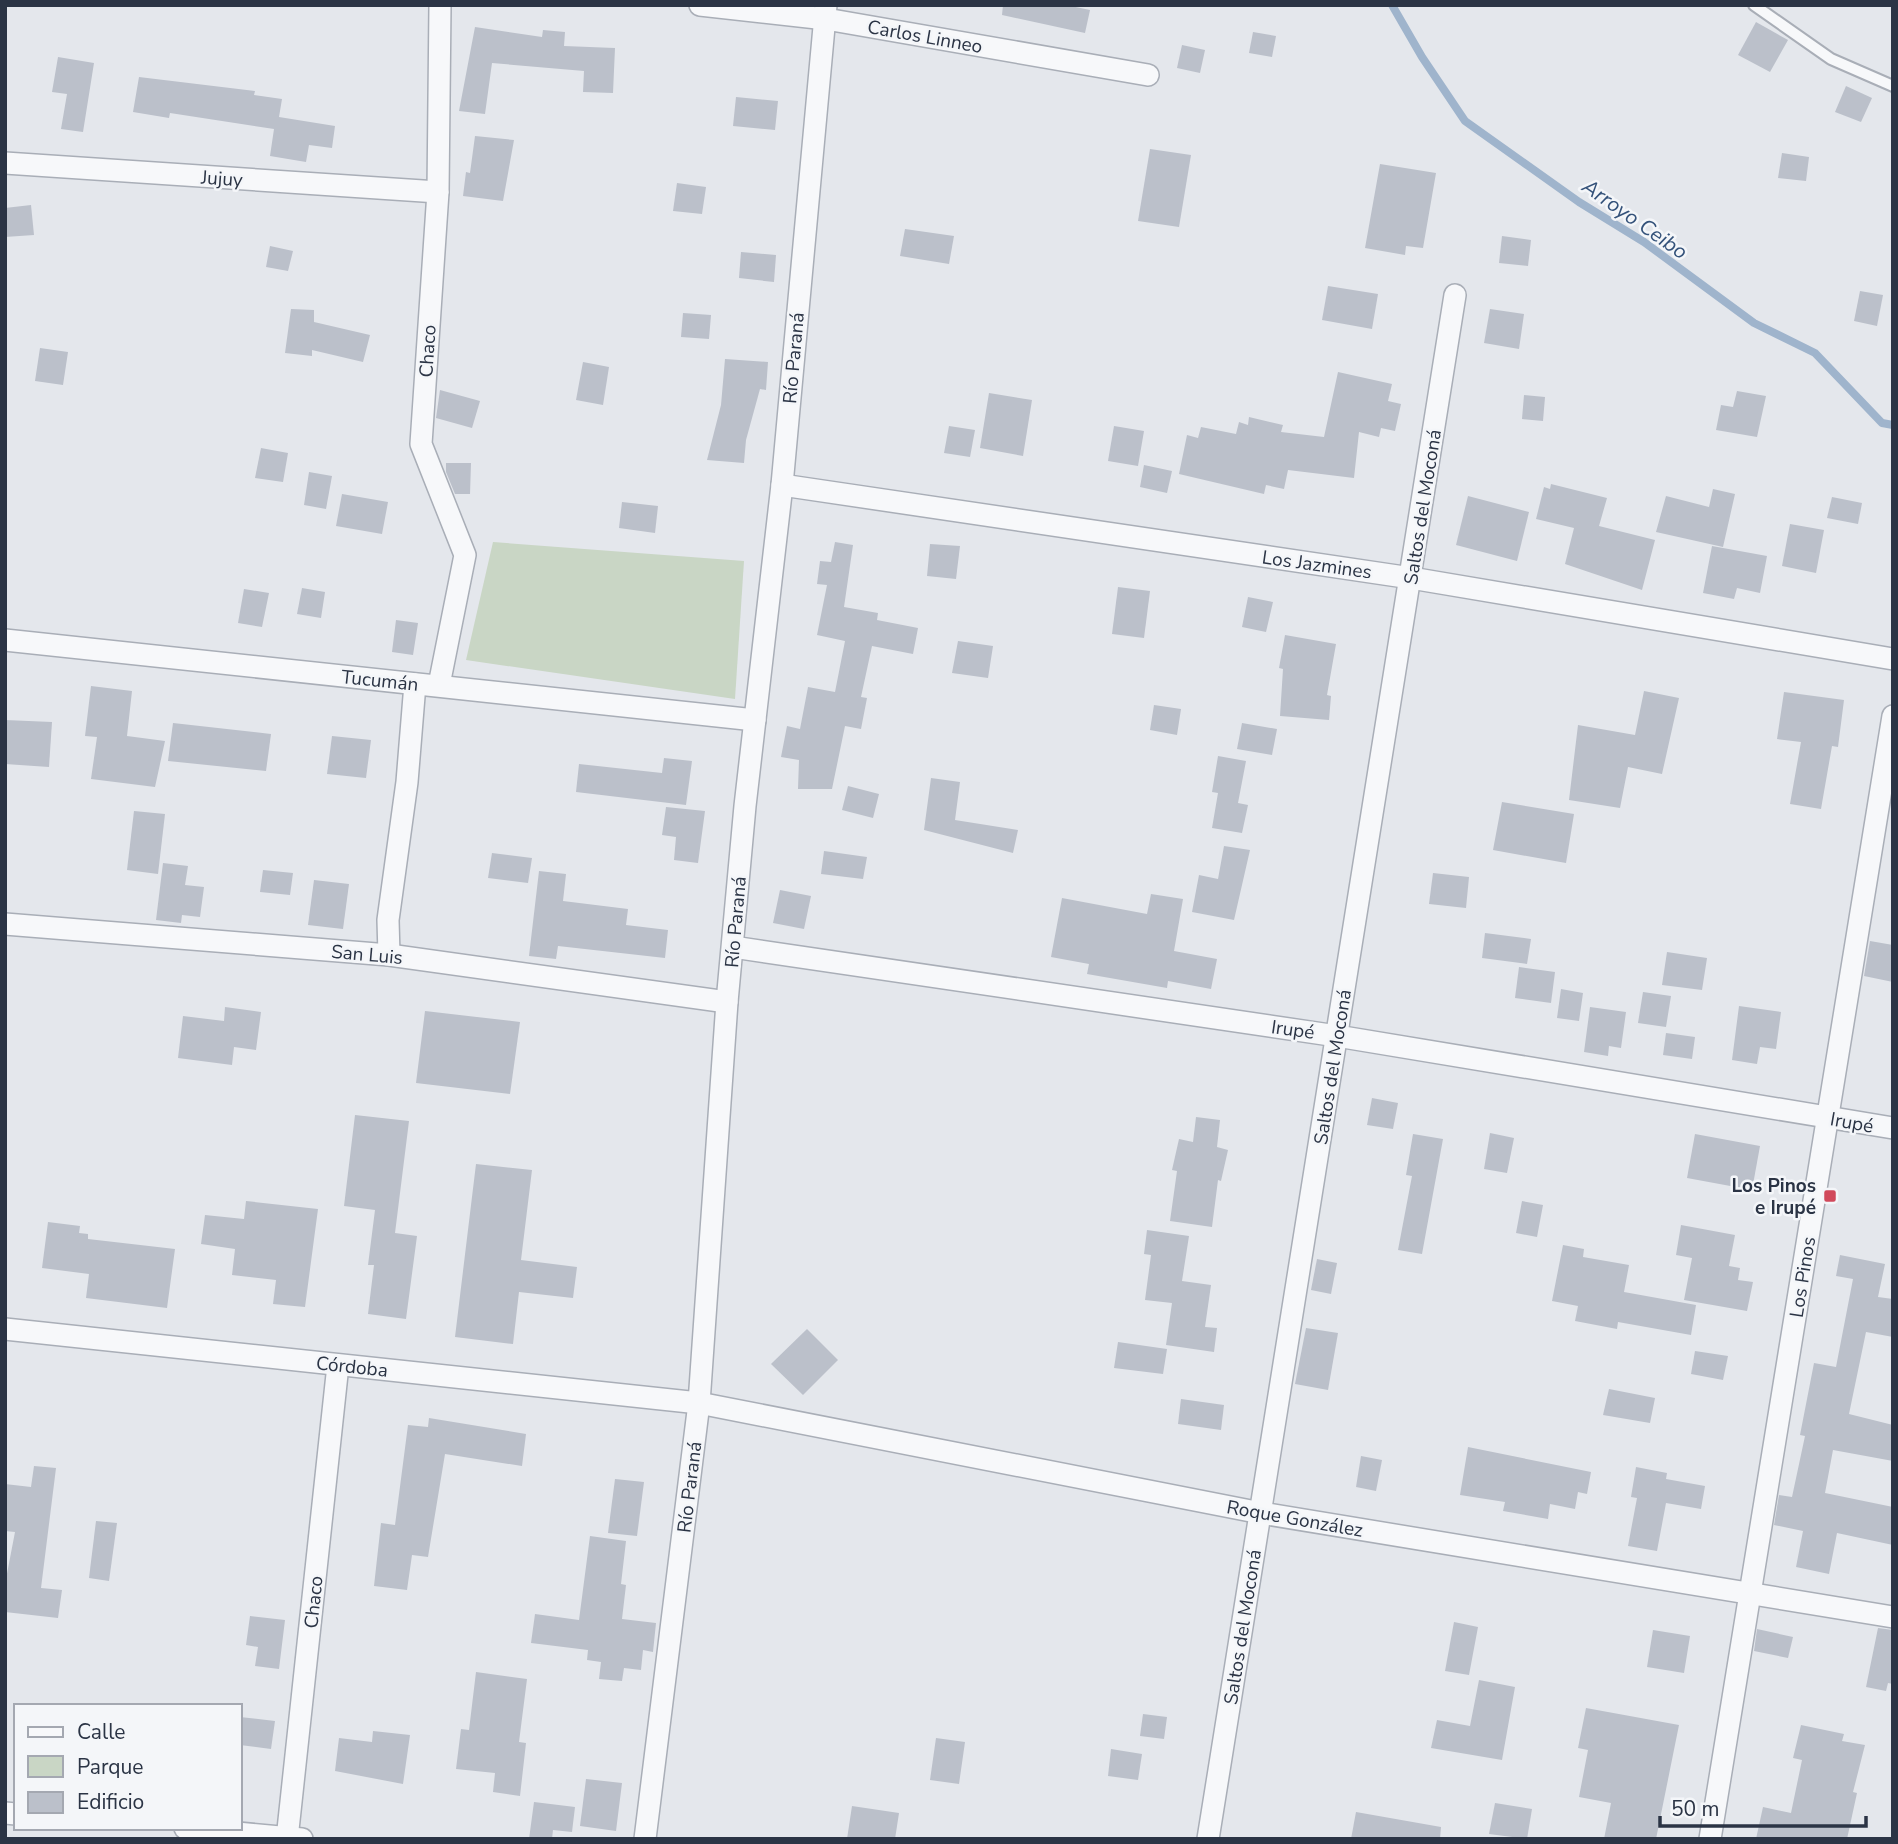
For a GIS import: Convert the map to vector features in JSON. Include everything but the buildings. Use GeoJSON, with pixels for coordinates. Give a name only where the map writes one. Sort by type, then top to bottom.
{"type":"FeatureCollection","features":[{"type":"Feature","properties":{"kind":"street","name":"Chaco"},"geometry":{"type":"LineString","coordinates":[[439,685],[465,555],[421,444],[438,192],[440,5]]}},
{"type":"Feature","properties":{"kind":"street","name":"Carlos Linneo"},"geometry":{"type":"LineString","coordinates":[[700,5],[826,12],[1149,75]]}},
{"type":"Feature","properties":{"kind":"street","name":"Río Paraná"},"geometry":{"type":"LineString","coordinates":[[645,1839],[699,1404],[727,1002],[782,485],[826,12]]}},
{"type":"Feature","properties":{"kind":"street","name":"Jujuy"},"geometry":{"type":"LineString","coordinates":[[5,163],[438,192]]}},
{"type":"Feature","properties":{"kind":"street","name":"Saltos del Moconá"},"geometry":{"type":"LineString","coordinates":[[1208,1839],[1455,295]]}},
{"type":"Feature","properties":{"kind":"street","name":"Los Jazmines"},"geometry":{"type":"LineString","coordinates":[[782,485],[1410,578],[1893,659]]}},
{"type":"Feature","properties":{"kind":"street","name":"Tucumán"},"geometry":{"type":"LineString","coordinates":[[5,640],[755,720]]}},
{"type":"Feature","properties":{"kind":"street"},"geometry":{"type":"LineString","coordinates":[[389,955],[388,920],[407,782],[415,684]]}},
{"type":"Feature","properties":{"kind":"street","name":"Los Pinos"},"geometry":{"type":"LineString","coordinates":[[1710,1839],[1893,716]]}},
{"type":"Feature","properties":{"kind":"street","name":"San Luis"},"geometry":{"type":"LineString","coordinates":[[5,924],[389,955],[727,1002]]}},
{"type":"Feature","properties":{"kind":"street","name":"Irupé"},"geometry":{"type":"LineString","coordinates":[[733,947],[1337,1035],[1893,1128]]}},
{"type":"Feature","properties":{"kind":"street","name":"Córdoba"},"geometry":{"type":"LineString","coordinates":[[5,1329],[699,1404]]}},
{"type":"Feature","properties":{"kind":"street","name":"Chaco"},"geometry":{"type":"LineString","coordinates":[[292,1838],[338,1365]]}},
{"type":"Feature","properties":{"kind":"street","name":"Roque González"},"geometry":{"type":"LineString","coordinates":[[699,1404],[1261,1513],[1893,1617]]}},
{"type":"Feature","properties":{"kind":"street"},"geometry":{"type":"LineString","coordinates":[[206,1830],[292,1838]]}},
{"type":"Feature","properties":{"kind":"lane"},"geometry":{"type":"LineString","coordinates":[[1754,5],[1831,59],[1893,86]]}},
{"type":"Feature","properties":{"kind":"green space"},"geometry":{"type":"Polygon","coordinates":[[[493,542],[744,561],[735,699],[466,660],[493,542]]]}},
{"type":"Feature","properties":{"kind":"waterway","name":"Arroyo Ceibo"},"geometry":{"type":"LineString","coordinates":[[1392,5],[1422,57],[1465,121],[1579,202],[1644,242],[1754,323],[1815,353],[1882,423],[1893,425]]}},
{"type":"Feature","properties":{"kind":"place","name":"Los Pinos e Irupé"},"geometry":{"type":"Point","coordinates":[1830,1196]}}]}
